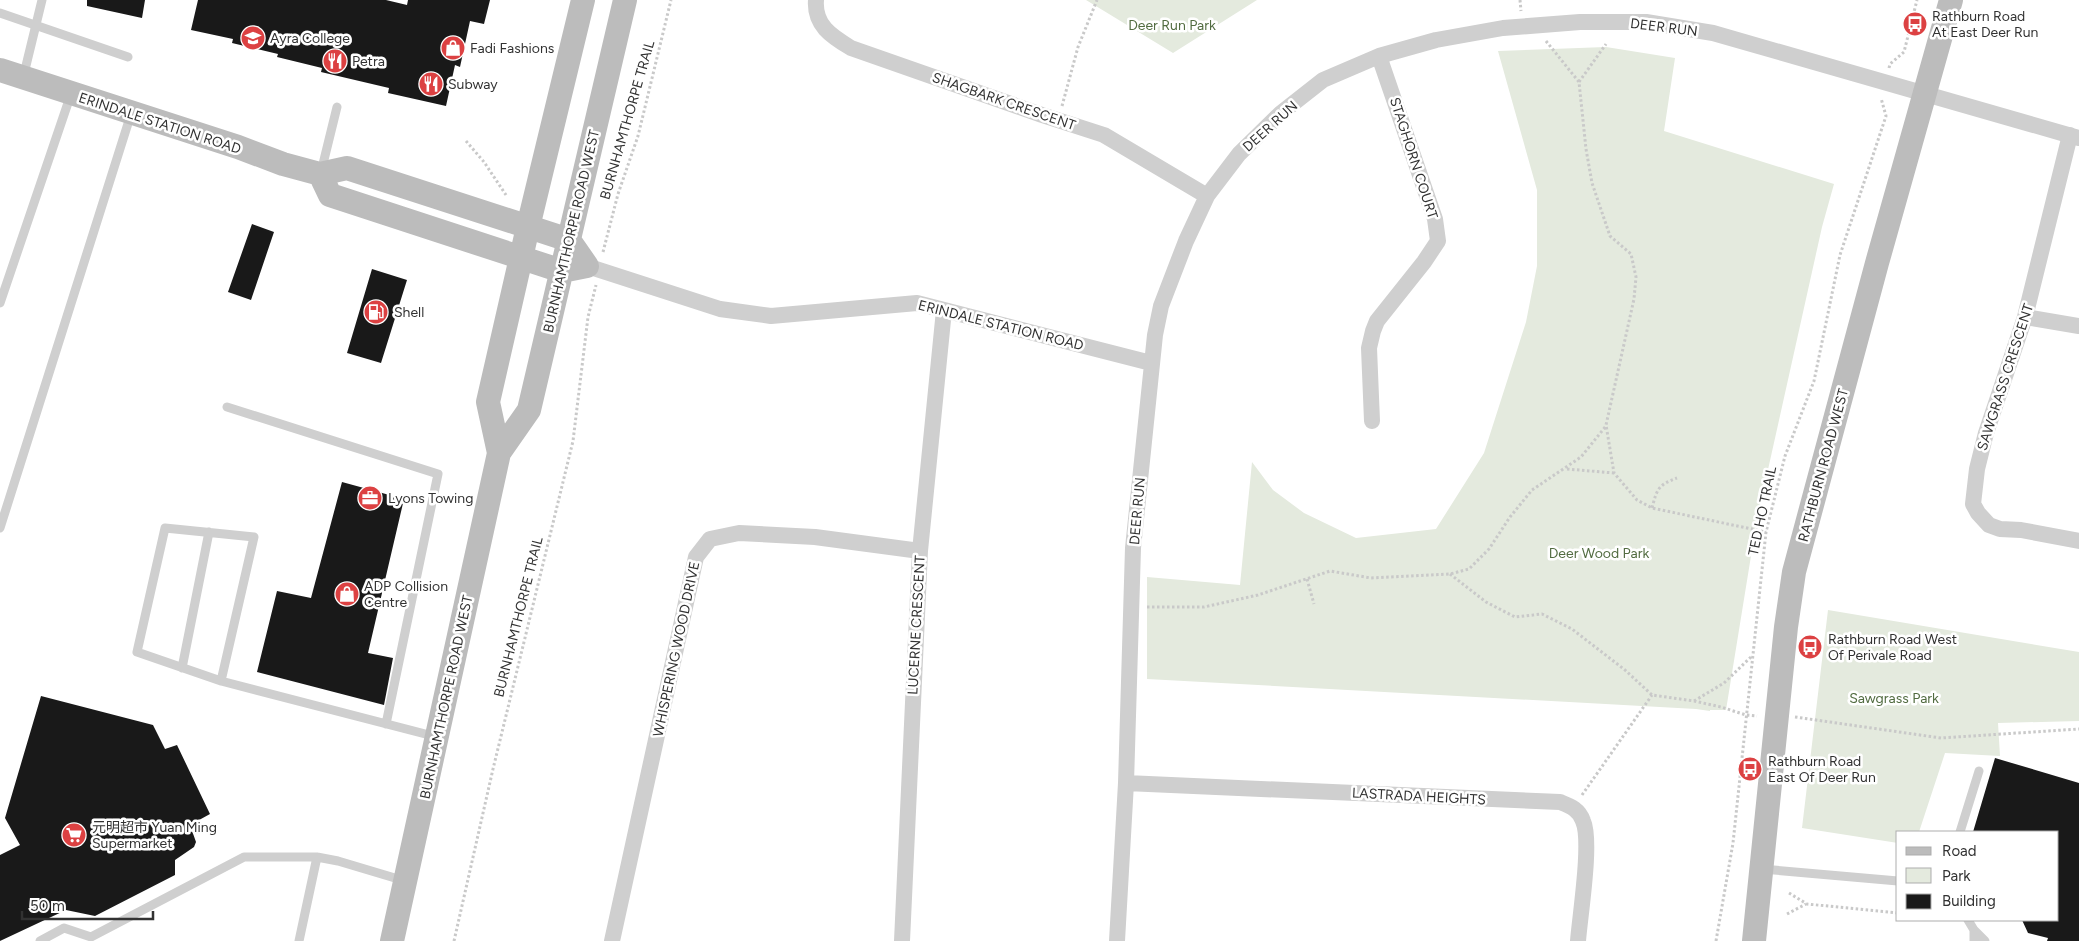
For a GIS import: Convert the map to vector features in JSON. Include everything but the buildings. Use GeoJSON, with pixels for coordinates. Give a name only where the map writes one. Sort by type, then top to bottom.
{"type":"FeatureCollection","features":[{"type":"Feature","properties":{"kind":"street","name":"BURNHAMTHORPE ROAD WEST"},"geometry":{"type":"LineString","coordinates":[[499,453],[488,402],[583,0]]}},
{"type":"Feature","properties":{"kind":"street","name":"BURNHAMTHORPE ROAD WEST"},"geometry":{"type":"LineString","coordinates":[[392,941],[499,453],[529,410],[625,0]]}},
{"type":"Feature","properties":{"kind":"street","name":"SHAGBARK CRESCENT"},"geometry":{"type":"LineString","coordinates":[[816,0],[816,12],[821,24],[834,38],[851,48],[1104,135],[1207,196]]}},
{"type":"Feature","properties":{"kind":"street","name":"RATHBURN ROAD WEST"},"geometry":{"type":"LineString","coordinates":[[1754,941],[1785,636],[1794,572],[1951,0]]}},
{"type":"Feature","properties":{"kind":"street","name":"DEER RUN"},"geometry":{"type":"LineString","coordinates":[[1117,941],[1126,784],[1133,548],[1151,364],[1162,306],[1186,241],[1207,196],[1239,154],[1281,113],[1324,80],[1379,56],[1436,40],[1503,28],[1533,25],[1580,22],[1646,22],[1714,33],[1925,92],[2075,137]]}},
{"type":"Feature","properties":{"kind":"street","name":"STAGHORN COURT"},"geometry":{"type":"LineString","coordinates":[[1372,421],[1369,348],[1377,321],[1424,262],[1438,241],[1435,219],[1379,56]]}},
{"type":"Feature","properties":{"kind":"street","name":"ERINDALE STATION ROAD"},"geometry":{"type":"LineString","coordinates":[[0,70],[283,164],[320,174],[347,168],[569,240]]}},
{"type":"Feature","properties":{"kind":"street","name":"SAWGRASS CRESCENT"},"geometry":{"type":"LineString","coordinates":[[2075,137],[2025,317],[1986,433],[1977,470],[1973,504],[1978,513],[1990,525],[2079,541]]}},
{"type":"Feature","properties":{"kind":"street"},"geometry":{"type":"LineString","coordinates":[[320,174],[330,195],[562,272],[587,266],[569,240]]}},
{"type":"Feature","properties":{"kind":"street","name":"ERINDALE STATION ROAD"},"geometry":{"type":"LineString","coordinates":[[587,266],[720,309],[771,316],[917,303],[1151,364]]}},
{"type":"Feature","properties":{"kind":"street","name":"LUCERNE CRESCENT"},"geometry":{"type":"LineString","coordinates":[[902,941],[920,551],[944,310]]}},
{"type":"Feature","properties":{"kind":"street"},"geometry":{"type":"LineString","coordinates":[[2025,317],[2079,326]]}},
{"type":"Feature","properties":{"kind":"street","name":"WHISPERING WOOD DRIVE"},"geometry":{"type":"LineString","coordinates":[[612,941],[696,557],[710,539],[739,533],[796,536],[920,551]]}},
{"type":"Feature","properties":{"kind":"street","name":"LASTRADA HEIGHTS"},"geometry":{"type":"LineString","coordinates":[[1126,784],[1560,802],[1574,807]]}},
{"type":"Feature","properties":{"kind":"street"},"geometry":{"type":"LineString","coordinates":[[1574,807],[1583,820],[1587,839],[1578,941]]}},
{"type":"Feature","properties":{"kind":"lane"},"geometry":{"type":"LineString","coordinates":[[23,78],[42,0]]}},
{"type":"Feature","properties":{"kind":"lane"},"geometry":{"type":"LineString","coordinates":[[0,13],[128,57]]}},
{"type":"Feature","properties":{"kind":"lane"},"geometry":{"type":"LineString","coordinates":[[0,303],[71,94]]}},
{"type":"Feature","properties":{"kind":"lane"},"geometry":{"type":"LineString","coordinates":[[320,174],[337,107]]}},
{"type":"Feature","properties":{"kind":"lane"},"geometry":{"type":"LineString","coordinates":[[0,528],[131,114]]}},
{"type":"Feature","properties":{"kind":"lane"},"geometry":{"type":"LineString","coordinates":[[227,407],[438,474],[386,724]]}},
{"type":"Feature","properties":{"kind":"lane"},"geometry":{"type":"LineString","coordinates":[[221,681],[254,537],[165,528],[137,652],[221,681],[437,737]]}},
{"type":"Feature","properties":{"kind":"lane"},"geometry":{"type":"LineString","coordinates":[[182,668],[209,532]]}},
{"type":"Feature","properties":{"kind":"lane"},"geometry":{"type":"LineString","coordinates":[[1960,831],[1979,771]]}},
{"type":"Feature","properties":{"kind":"lane"},"geometry":{"type":"LineString","coordinates":[[40,941],[64,928],[91,937],[244,856],[317,857],[338,861],[405,882]]}},
{"type":"Feature","properties":{"kind":"lane"},"geometry":{"type":"LineString","coordinates":[[299,941],[317,857]]}},
{"type":"Feature","properties":{"kind":"lane"},"geometry":{"type":"LineString","coordinates":[[1762,869],[1896,882]]}},
{"type":"Feature","properties":{"kind":"lane"},"geometry":{"type":"LineString","coordinates":[[1969,921],[1974,930],[1985,941]]}},
{"type":"Feature","properties":{"kind":"lane"},"geometry":{"type":"LineString","coordinates":[[1974,930],[1974,941]]}},
{"type":"Feature","properties":{"kind":"path","name":"BURNHAMTHORPE TRAIL"},"geometry":{"type":"LineString","coordinates":[[604,246],[618,194],[638,136],[671,0]]}},
{"type":"Feature","properties":{"kind":"path"},"geometry":{"type":"LineString","coordinates":[[1058,120],[1078,47],[1096,0]]}},
{"type":"Feature","properties":{"kind":"path"},"geometry":{"type":"LineString","coordinates":[[1890,64],[1904,52],[1917,0]]}},
{"type":"Feature","properties":{"kind":"path"},"geometry":{"type":"LineString","coordinates":[[1533,25],[1579,82],[1592,183],[1610,236],[1631,254],[1636,277],[1634,299],[1606,425],[1614,473],[1637,500],[1652,508],[1766,532]]}},
{"type":"Feature","properties":{"kind":"path"},"geometry":{"type":"LineString","coordinates":[[1579,82],[1606,44]]}},
{"type":"Feature","properties":{"kind":"path","name":"TED HO TRAIL"},"geometry":{"type":"LineString","coordinates":[[1716,941],[1733,843],[1766,532],[1785,456],[1814,381],[1840,255],[1886,116],[1881,100]]}},
{"type":"Feature","properties":{"kind":"path"},"geometry":{"type":"LineString","coordinates":[[466,141],[484,162],[506,195]]}},
{"type":"Feature","properties":{"kind":"path","name":"BURNHAMTHORPE TRAIL"},"geometry":{"type":"LineString","coordinates":[[454,941],[572,440],[588,317],[593,297]]}},
{"type":"Feature","properties":{"kind":"path"},"geometry":{"type":"LineString","coordinates":[[1132,607],[1204,606],[1258,595],[1330,571],[1371,578],[1450,574],[1469,569],[1490,549],[1510,517],[1532,490],[1566,469],[1581,457],[1606,425]]}},
{"type":"Feature","properties":{"kind":"path"},"geometry":{"type":"LineString","coordinates":[[1566,469],[1614,473]]}},
{"type":"Feature","properties":{"kind":"path"},"geometry":{"type":"LineString","coordinates":[[1652,508],[1656,493],[1662,483],[1677,478]]}},
{"type":"Feature","properties":{"kind":"path"},"geometry":{"type":"LineString","coordinates":[[1450,574],[1486,602],[1515,616],[1542,614],[1572,629],[1625,670],[1652,695],[1694,701],[1746,715],[1759,716]]}},
{"type":"Feature","properties":{"kind":"path"},"geometry":{"type":"LineString","coordinates":[[1307,579],[1314,604]]}},
{"type":"Feature","properties":{"kind":"path"},"geometry":{"type":"LineString","coordinates":[[1694,701],[1724,684],[1752,656]]}},
{"type":"Feature","properties":{"kind":"path"},"geometry":{"type":"LineString","coordinates":[[1574,807],[1652,695]]}},
{"type":"Feature","properties":{"kind":"path"},"geometry":{"type":"LineString","coordinates":[[1797,717],[1941,738],[2079,729]]}},
{"type":"Feature","properties":{"kind":"path"},"geometry":{"type":"LineString","coordinates":[[1789,893],[1807,904],[1896,913]]}},
{"type":"Feature","properties":{"kind":"path"},"geometry":{"type":"LineString","coordinates":[[1787,914],[1807,904]]}},
{"type":"Feature","properties":{"kind":"green space","name":"Deer Run Park"},"geometry":{"type":"Polygon","coordinates":[[[1086,0],[1257,0],[1173,53],[1086,0]]]}},
{"type":"Feature","properties":{"kind":"green space","name":"Deer Wood Park"},"geometry":{"type":"Polygon","coordinates":[[[1606,47],[1675,58],[1664,131],[1834,184],[1822,227],[1757,519],[1726,710],[1710,711],[1147,679],[1147,577],[1240,585],[1252,462],[1273,490],[1304,513],[1356,538],[1436,529],[1484,453],[1526,322],[1537,266],[1537,190],[1498,51],[1606,47]]]}},
{"type":"Feature","properties":{"kind":"green space","name":"Sawgrass Park"},"geometry":{"type":"Polygon","coordinates":[[[1828,610],[2079,652],[2079,721],[1998,723],[2000,756],[1945,753],[1919,831],[1896,831],[1896,843],[1802,828],[1828,610]]]}},
{"type":"Feature","properties":{"kind":"place","name":"Rathburn Road At East Deer Run"},"geometry":{"type":"Point","coordinates":[1915,24]}},
{"type":"Feature","properties":{"kind":"place","name":"Ayra College"},"geometry":{"type":"Point","coordinates":[253,38]}},
{"type":"Feature","properties":{"kind":"place","name":"Fadi Fashions"},"geometry":{"type":"Point","coordinates":[453,48]}},
{"type":"Feature","properties":{"kind":"place","name":"Petra"},"geometry":{"type":"Point","coordinates":[335,61]}},
{"type":"Feature","properties":{"kind":"place","name":"Subway"},"geometry":{"type":"Point","coordinates":[431,84]}},
{"type":"Feature","properties":{"kind":"place","name":"Shell"},"geometry":{"type":"Point","coordinates":[376,312]}},
{"type":"Feature","properties":{"kind":"place","name":"Lyons Towing"},"geometry":{"type":"Point","coordinates":[370,498]}},
{"type":"Feature","properties":{"kind":"place","name":"ADP Collision Centre"},"geometry":{"type":"Point","coordinates":[347,594]}},
{"type":"Feature","properties":{"kind":"place","name":"Rathburn Road West Of Perivale Road"},"geometry":{"type":"Point","coordinates":[1810,647]}},
{"type":"Feature","properties":{"kind":"place","name":"Rathburn Road East Of Deer Run"},"geometry":{"type":"Point","coordinates":[1750,769]}},
{"type":"Feature","properties":{"kind":"place","name":"元明超市 Yuan Ming Supermarket"},"geometry":{"type":"Point","coordinates":[74,835]}}]}
